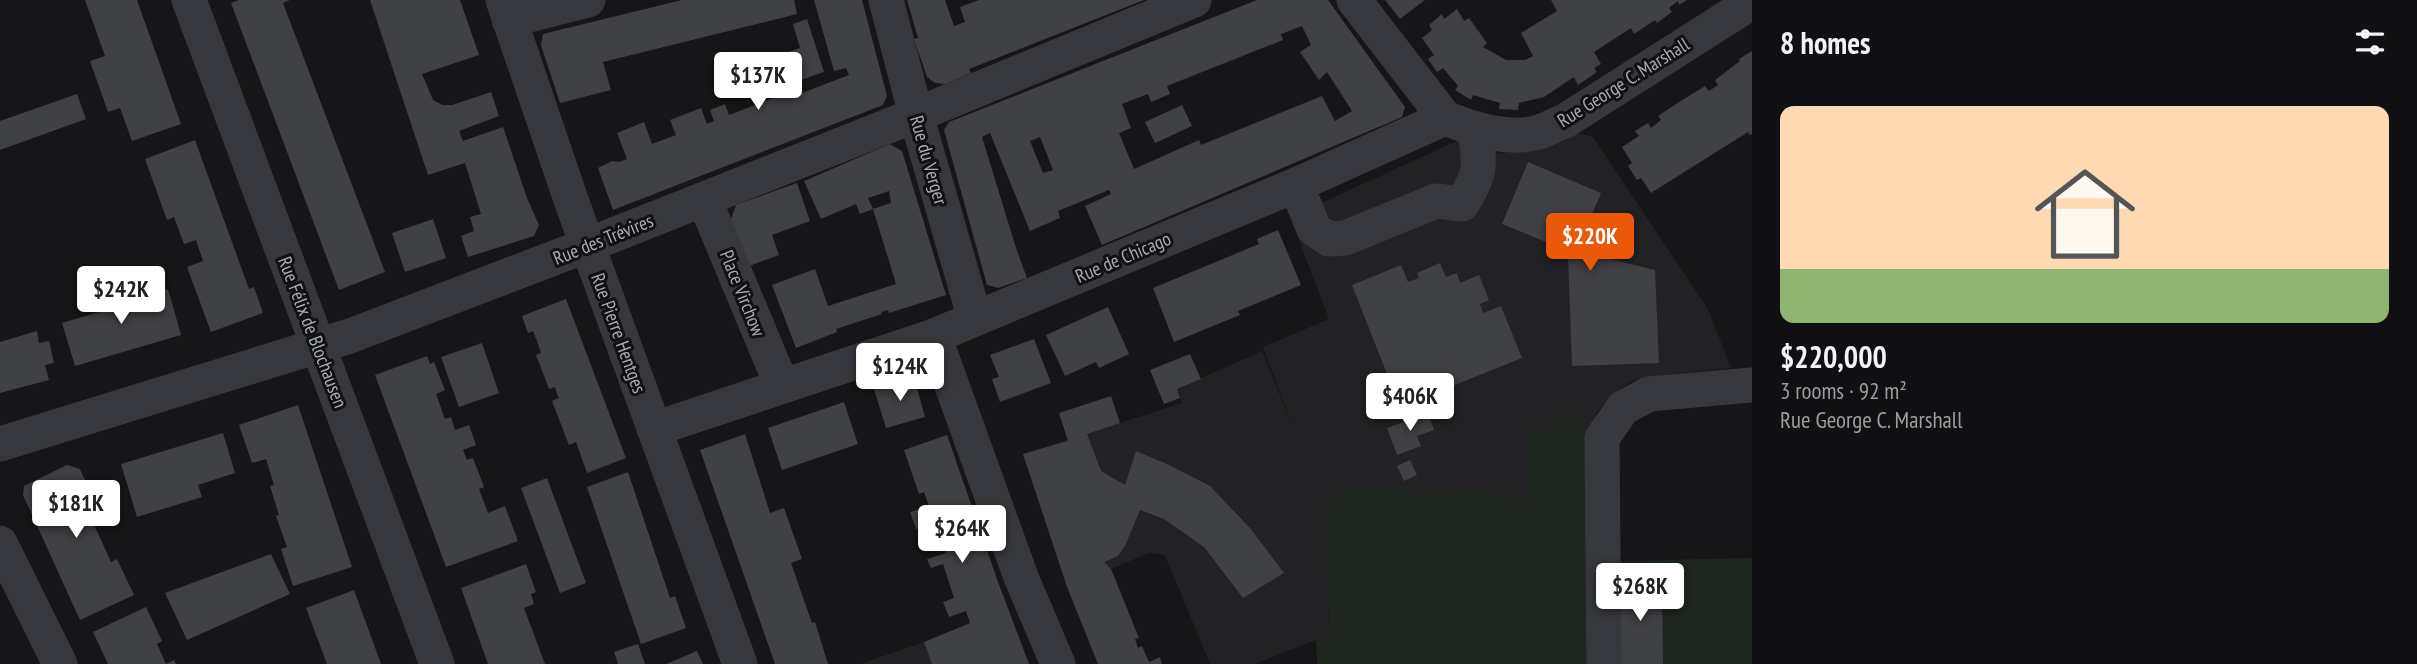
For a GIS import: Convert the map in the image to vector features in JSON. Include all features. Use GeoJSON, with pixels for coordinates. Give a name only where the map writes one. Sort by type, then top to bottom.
{"type":"FeatureCollection","features":[{"type":"Feature","properties":{"kind":"street","name":"Rue Félix de Blochausen"},"geometry":{"type":"LineString","coordinates":[[189,0],[438,664]]}},
{"type":"Feature","properties":{"kind":"street"},"geometry":{"type":"LineString","coordinates":[[506,10],[588,0]]}},
{"type":"Feature","properties":{"kind":"street","name":"Rue du Verger"},"geometry":{"type":"LineString","coordinates":[[886,0],[975,319]]}},
{"type":"Feature","properties":{"kind":"street","name":"Rue des Trévires"},"geometry":{"type":"LineString","coordinates":[[0,444],[319,348],[916,115],[1194,0]]}},
{"type":"Feature","properties":{"kind":"street"},"geometry":{"type":"LineString","coordinates":[[1296,185],[1314,229],[1329,239],[1345,238],[1436,201],[1462,204],[1480,167],[1460,124],[1354,0]]}},
{"type":"Feature","properties":{"kind":"street","name":"Rue George C. Marshall"},"geometry":{"type":"LineString","coordinates":[[1460,124],[1503,134],[1537,133],[1565,121],[1752,2]]}},
{"type":"Feature","properties":{"kind":"street","name":"Rue Pierre Hentges"},"geometry":{"type":"LineString","coordinates":[[506,10],[740,664]]}},
{"type":"Feature","properties":{"kind":"street","name":"Rue de Chicago"},"geometry":{"type":"LineString","coordinates":[[654,429],[934,336],[1296,185],[1460,124]]}},
{"type":"Feature","properties":{"kind":"street","name":"Place Virchow"},"geometry":{"type":"LineString","coordinates":[[704,199],[782,386]]}},
{"type":"Feature","properties":{"kind":"street"},"geometry":{"type":"LineString","coordinates":[[934,336],[1021,577],[1058,664]]}},
{"type":"Feature","properties":{"kind":"street"},"geometry":{"type":"LineString","coordinates":[[1604,664],[1602,438],[1623,408],[1649,394],[1752,385]]}},
{"type":"Feature","properties":{"kind":"street"},"geometry":{"type":"LineString","coordinates":[[0,543],[60,664]]}},
{"type":"Feature","properties":{"kind":"shaded area"},"geometry":{"type":"Polygon","coordinates":[[[1578,133],[1593,137],[1708,309],[1731,368],[1629,382],[1598,410],[1590,432],[1587,502],[1326,510],[1329,635],[1255,664],[1210,664],[1165,555],[1149,553],[1068,587],[1023,454],[1182,403],[1177,389],[1262,351],[1295,432],[1263,347],[1329,319],[1290,217],[1459,140],[1488,155],[1553,145],[1578,133]]]}},
{"type":"Feature","properties":{"kind":"shaded area"},"geometry":{"type":"Polygon","coordinates":[[[1569,409],[1590,432],[1591,664],[1317,664],[1316,640],[1329,635],[1326,510],[1346,482],[1526,497],[1528,432],[1569,409]]]}},
{"type":"Feature","properties":{"kind":"shaded area"},"geometry":{"type":"Polygon","coordinates":[[[1752,558],[1752,664],[1619,664],[1618,561],[1752,558]]]}},
{"type":"Feature","properties":{"kind":"shaded area"},"geometry":{"type":"Polygon","coordinates":[[[1008,609],[1029,664],[860,664],[924,642],[1008,609]]]}},
{"type":"Feature","properties":{"kind":"building"},"geometry":{"type":"Polygon","coordinates":[[[85,0],[137,0],[181,124],[132,141],[120,108],[108,112],[90,61],[105,56],[85,0]]]}},
{"type":"Feature","properties":{"kind":"building"},"geometry":{"type":"Polygon","coordinates":[[[239,0],[290,0],[283,3],[385,272],[339,290],[231,3],[239,0]]]}},
{"type":"Feature","properties":{"kind":"building"},"geometry":{"type":"Polygon","coordinates":[[[370,0],[460,0],[479,55],[422,74],[433,100],[442,105],[452,105],[491,92],[499,116],[459,131],[463,141],[503,127],[539,225],[534,236],[468,257],[461,236],[474,231],[470,217],[481,214],[465,163],[428,175],[370,0]]]}},
{"type":"Feature","properties":{"kind":"building"},"geometry":{"type":"Polygon","coordinates":[[[682,0],[794,0],[797,14],[603,62],[611,90],[560,103],[541,45],[543,34],[682,0]]]}},
{"type":"Feature","properties":{"kind":"building"},"geometry":{"type":"Polygon","coordinates":[[[814,0],[862,0],[887,96],[883,105],[613,210],[598,168],[612,161],[627,159],[617,133],[644,122],[652,144],[676,135],[670,120],[701,108],[707,124],[714,121],[710,110],[725,104],[729,115],[789,92],[776,56],[800,48],[793,24],[807,19],[824,72],[798,81],[802,93],[849,75],[846,68],[834,71],[814,0]]]}},
{"type":"Feature","properties":{"kind":"building"},"geometry":{"type":"Polygon","coordinates":[[[907,0],[945,0],[954,26],[965,22],[960,7],[979,0],[1144,0],[969,69],[971,73],[945,84],[935,83],[927,77],[914,39],[918,38],[907,0]]]}},
{"type":"Feature","properties":{"kind":"building"},"geometry":{"type":"Polygon","coordinates":[[[1257,0],[1328,0],[1405,107],[1402,117],[1102,245],[1085,206],[1111,194],[1109,190],[1058,211],[1060,218],[1030,231],[990,133],[982,137],[1027,278],[998,288],[987,285],[944,130],[949,122],[1257,0]],[[1302,26],[1281,34],[1283,40],[1167,86],[1170,94],[1151,102],[1148,94],[1122,104],[1131,128],[1119,133],[1134,169],[1199,140],[1201,145],[1322,96],[1335,121],[1352,111],[1327,72],[1319,80],[1300,52],[1311,45],[1302,26]],[[1040,137],[1030,141],[1043,173],[1053,170],[1040,137]]]}},
{"type":"Feature","properties":{"kind":"building"},"geometry":{"type":"Polygon","coordinates":[[[1385,0],[1425,0],[1400,19],[1385,0]]]}},
{"type":"Feature","properties":{"kind":"building"},"geometry":{"type":"Polygon","coordinates":[[[1551,0],[1687,0],[1679,5],[1678,1],[1669,8],[1672,12],[1657,23],[1655,20],[1634,34],[1631,28],[1594,52],[1601,64],[1594,68],[1597,72],[1578,85],[1574,77],[1544,97],[1519,103],[1518,110],[1499,109],[1500,103],[1473,95],[1471,100],[1455,90],[1458,86],[1443,68],[1437,72],[1428,59],[1434,55],[1422,38],[1432,30],[1429,25],[1442,14],[1444,19],[1457,9],[1464,21],[1469,18],[1487,43],[1483,47],[1506,60],[1525,60],[1533,56],[1521,33],[1557,11],[1551,0]]]}},
{"type":"Feature","properties":{"kind":"building"},"geometry":{"type":"Polygon","coordinates":[[[1752,51],[1752,134],[1748,132],[1651,193],[1641,178],[1637,180],[1628,166],[1632,163],[1622,147],[1639,136],[1635,131],[1648,123],[1651,128],[1661,120],[1658,116],[1676,104],[1705,86],[1709,91],[1718,85],[1715,80],[1752,51]]]}},
{"type":"Feature","properties":{"kind":"building"},"geometry":{"type":"Polygon","coordinates":[[[77,94],[86,119],[0,150],[0,121],[77,94]]]}},
{"type":"Feature","properties":{"kind":"building"},"geometry":{"type":"Polygon","coordinates":[[[1182,105],[1192,126],[1155,143],[1145,122],[1182,105]]]}},
{"type":"Feature","properties":{"kind":"building"},"geometry":{"type":"Polygon","coordinates":[[[195,140],[249,289],[254,287],[263,313],[211,332],[187,267],[203,261],[196,240],[184,244],[174,217],[167,220],[145,159],[195,140]]]}},
{"type":"Feature","properties":{"kind":"building"},"geometry":{"type":"Polygon","coordinates":[[[890,144],[902,151],[946,295],[889,313],[888,310],[881,312],[882,314],[836,329],[837,332],[796,348],[772,285],[815,269],[828,306],[896,284],[873,209],[860,214],[856,204],[821,219],[804,181],[890,144]],[[889,191],[868,198],[873,209],[891,203],[889,191]]]}},
{"type":"Feature","properties":{"kind":"building"},"geometry":{"type":"Polygon","coordinates":[[[1528,162],[1601,193],[1588,224],[1590,245],[1598,256],[1655,270],[1659,363],[1572,366],[1568,257],[1563,249],[1502,224],[1528,162]]]}},
{"type":"Feature","properties":{"kind":"building"},"geometry":{"type":"Polygon","coordinates":[[[797,183],[810,221],[772,235],[779,255],[749,266],[730,222],[736,205],[797,183]]]}},
{"type":"Feature","properties":{"kind":"building"},"geometry":{"type":"Polygon","coordinates":[[[433,219],[446,258],[405,272],[392,233],[433,219]]]}},
{"type":"Feature","properties":{"kind":"building"},"geometry":{"type":"Polygon","coordinates":[[[1278,230],[1301,285],[1238,311],[1240,315],[1174,342],[1153,288],[1259,244],[1257,239],[1278,230]]]}},
{"type":"Feature","properties":{"kind":"building"},"geometry":{"type":"Polygon","coordinates":[[[1440,263],[1446,277],[1457,273],[1460,283],[1479,275],[1489,300],[1480,304],[1483,313],[1501,306],[1522,358],[1400,407],[1352,285],[1401,265],[1408,282],[1419,278],[1417,273],[1440,263]]]}},
{"type":"Feature","properties":{"kind":"building"},"geometry":{"type":"Polygon","coordinates":[[[168,289],[181,335],[75,366],[62,323],[99,312],[95,299],[125,290],[128,301],[168,289]]]}},
{"type":"Feature","properties":{"kind":"building"},"geometry":{"type":"Polygon","coordinates":[[[566,299],[626,458],[587,473],[576,442],[569,445],[552,401],[559,398],[555,387],[549,389],[536,355],[541,353],[537,341],[533,331],[528,333],[522,316],[566,299]]]}},
{"type":"Feature","properties":{"kind":"building"},"geometry":{"type":"Polygon","coordinates":[[[1108,307],[1129,354],[1099,368],[1096,362],[1065,376],[1046,335],[1108,307]]]}},
{"type":"Feature","properties":{"kind":"building"},"geometry":{"type":"Polygon","coordinates":[[[37,331],[39,343],[49,341],[54,363],[45,365],[49,380],[0,393],[0,342],[37,331]]]}},
{"type":"Feature","properties":{"kind":"building"},"geometry":{"type":"Polygon","coordinates":[[[1034,339],[1051,383],[1000,402],[992,379],[999,377],[990,355],[1034,339]]]}},
{"type":"Feature","properties":{"kind":"building"},"geometry":{"type":"Polygon","coordinates":[[[482,343],[499,393],[459,407],[441,357],[482,343]]]}},
{"type":"Feature","properties":{"kind":"building"},"geometry":{"type":"Polygon","coordinates":[[[1190,354],[1201,379],[1177,389],[1180,398],[1164,404],[1150,370],[1190,354]]]}},
{"type":"Feature","properties":{"kind":"building"},"geometry":{"type":"Polygon","coordinates":[[[427,356],[430,364],[434,362],[445,390],[436,394],[445,419],[451,417],[455,430],[469,425],[476,445],[463,450],[467,460],[473,458],[484,487],[479,489],[488,513],[505,506],[518,541],[446,567],[375,375],[427,356]]]}},
{"type":"Feature","properties":{"kind":"building"},"geometry":{"type":"Polygon","coordinates":[[[914,377],[925,417],[886,428],[874,389],[914,377]]]}},
{"type":"Feature","properties":{"kind":"building"},"geometry":{"type":"Polygon","coordinates":[[[1111,396],[1120,423],[1087,434],[1101,471],[1125,485],[1136,451],[1210,486],[1250,528],[1284,573],[1243,598],[1204,547],[1164,519],[1140,510],[1125,546],[1118,556],[1104,562],[1111,569],[1139,638],[1135,639],[1138,648],[1142,646],[1149,662],[1160,657],[1162,664],[1098,664],[1067,587],[1023,454],[1068,441],[1059,413],[1111,396]]]}},
{"type":"Feature","properties":{"kind":"building"},"geometry":{"type":"Polygon","coordinates":[[[844,402],[858,444],[782,470],[768,428],[844,402]]]}},
{"type":"Feature","properties":{"kind":"building"},"geometry":{"type":"Polygon","coordinates":[[[298,405],[352,567],[293,586],[281,549],[287,547],[276,516],[279,515],[270,486],[274,485],[266,459],[252,463],[239,425],[298,405]]]}},
{"type":"Feature","properties":{"kind":"building"},"geometry":{"type":"Polygon","coordinates":[[[1428,413],[1434,430],[1417,436],[1421,446],[1397,455],[1387,428],[1428,413]]]}},
{"type":"Feature","properties":{"kind":"building"},"geometry":{"type":"Polygon","coordinates":[[[223,433],[235,473],[198,485],[202,497],[137,517],[121,464],[223,433]]]}},
{"type":"Feature","properties":{"kind":"building"},"geometry":{"type":"Polygon","coordinates":[[[745,434],[770,513],[784,508],[802,559],[791,563],[812,623],[815,622],[828,664],[775,664],[700,450],[745,434]]]}},
{"type":"Feature","properties":{"kind":"building"},"geometry":{"type":"Polygon","coordinates":[[[947,435],[1029,664],[932,664],[924,642],[970,623],[966,611],[949,617],[943,602],[954,598],[943,564],[931,568],[927,559],[946,553],[935,523],[916,529],[910,512],[929,506],[924,492],[919,494],[904,450],[947,435]]]}},
{"type":"Feature","properties":{"kind":"building"},"geometry":{"type":"Polygon","coordinates":[[[1410,460],[1417,475],[1404,481],[1397,466],[1410,460]]]}},
{"type":"Feature","properties":{"kind":"building"},"geometry":{"type":"Polygon","coordinates":[[[67,465],[80,469],[88,487],[100,483],[107,500],[87,509],[111,562],[117,559],[134,595],[80,620],[23,495],[24,486],[67,465]]]}},
{"type":"Feature","properties":{"kind":"building"},"geometry":{"type":"Polygon","coordinates":[[[628,472],[670,598],[675,596],[686,628],[641,644],[587,487],[628,472]]]}},
{"type":"Feature","properties":{"kind":"building"},"geometry":{"type":"Polygon","coordinates":[[[547,478],[586,583],[560,593],[521,488],[547,478]]]}},
{"type":"Feature","properties":{"kind":"building"},"geometry":{"type":"Polygon","coordinates":[[[271,554],[290,594],[187,640],[165,593],[271,554]]]}},
{"type":"Feature","properties":{"kind":"building"},"geometry":{"type":"Polygon","coordinates":[[[526,564],[536,592],[531,594],[534,604],[524,608],[545,664],[488,664],[461,588],[526,564]]]}},
{"type":"Feature","properties":{"kind":"building"},"geometry":{"type":"Polygon","coordinates":[[[1618,582],[1662,582],[1663,664],[1619,664],[1618,582]]]}},
{"type":"Feature","properties":{"kind":"building"},"geometry":{"type":"Polygon","coordinates":[[[354,590],[381,664],[327,664],[306,608],[354,590]]]}},
{"type":"Feature","properties":{"kind":"building"},"geometry":{"type":"Polygon","coordinates":[[[146,607],[162,641],[157,644],[166,664],[108,664],[93,632],[146,607]]]}},
{"type":"Feature","properties":{"kind":"building"},"geometry":{"type":"Polygon","coordinates":[[[638,644],[645,664],[618,664],[614,652],[638,644]]]}},
{"type":"Feature","properties":{"kind":"building"},"geometry":{"type":"Polygon","coordinates":[[[697,651],[703,664],[666,664],[697,651]]]}}]}
